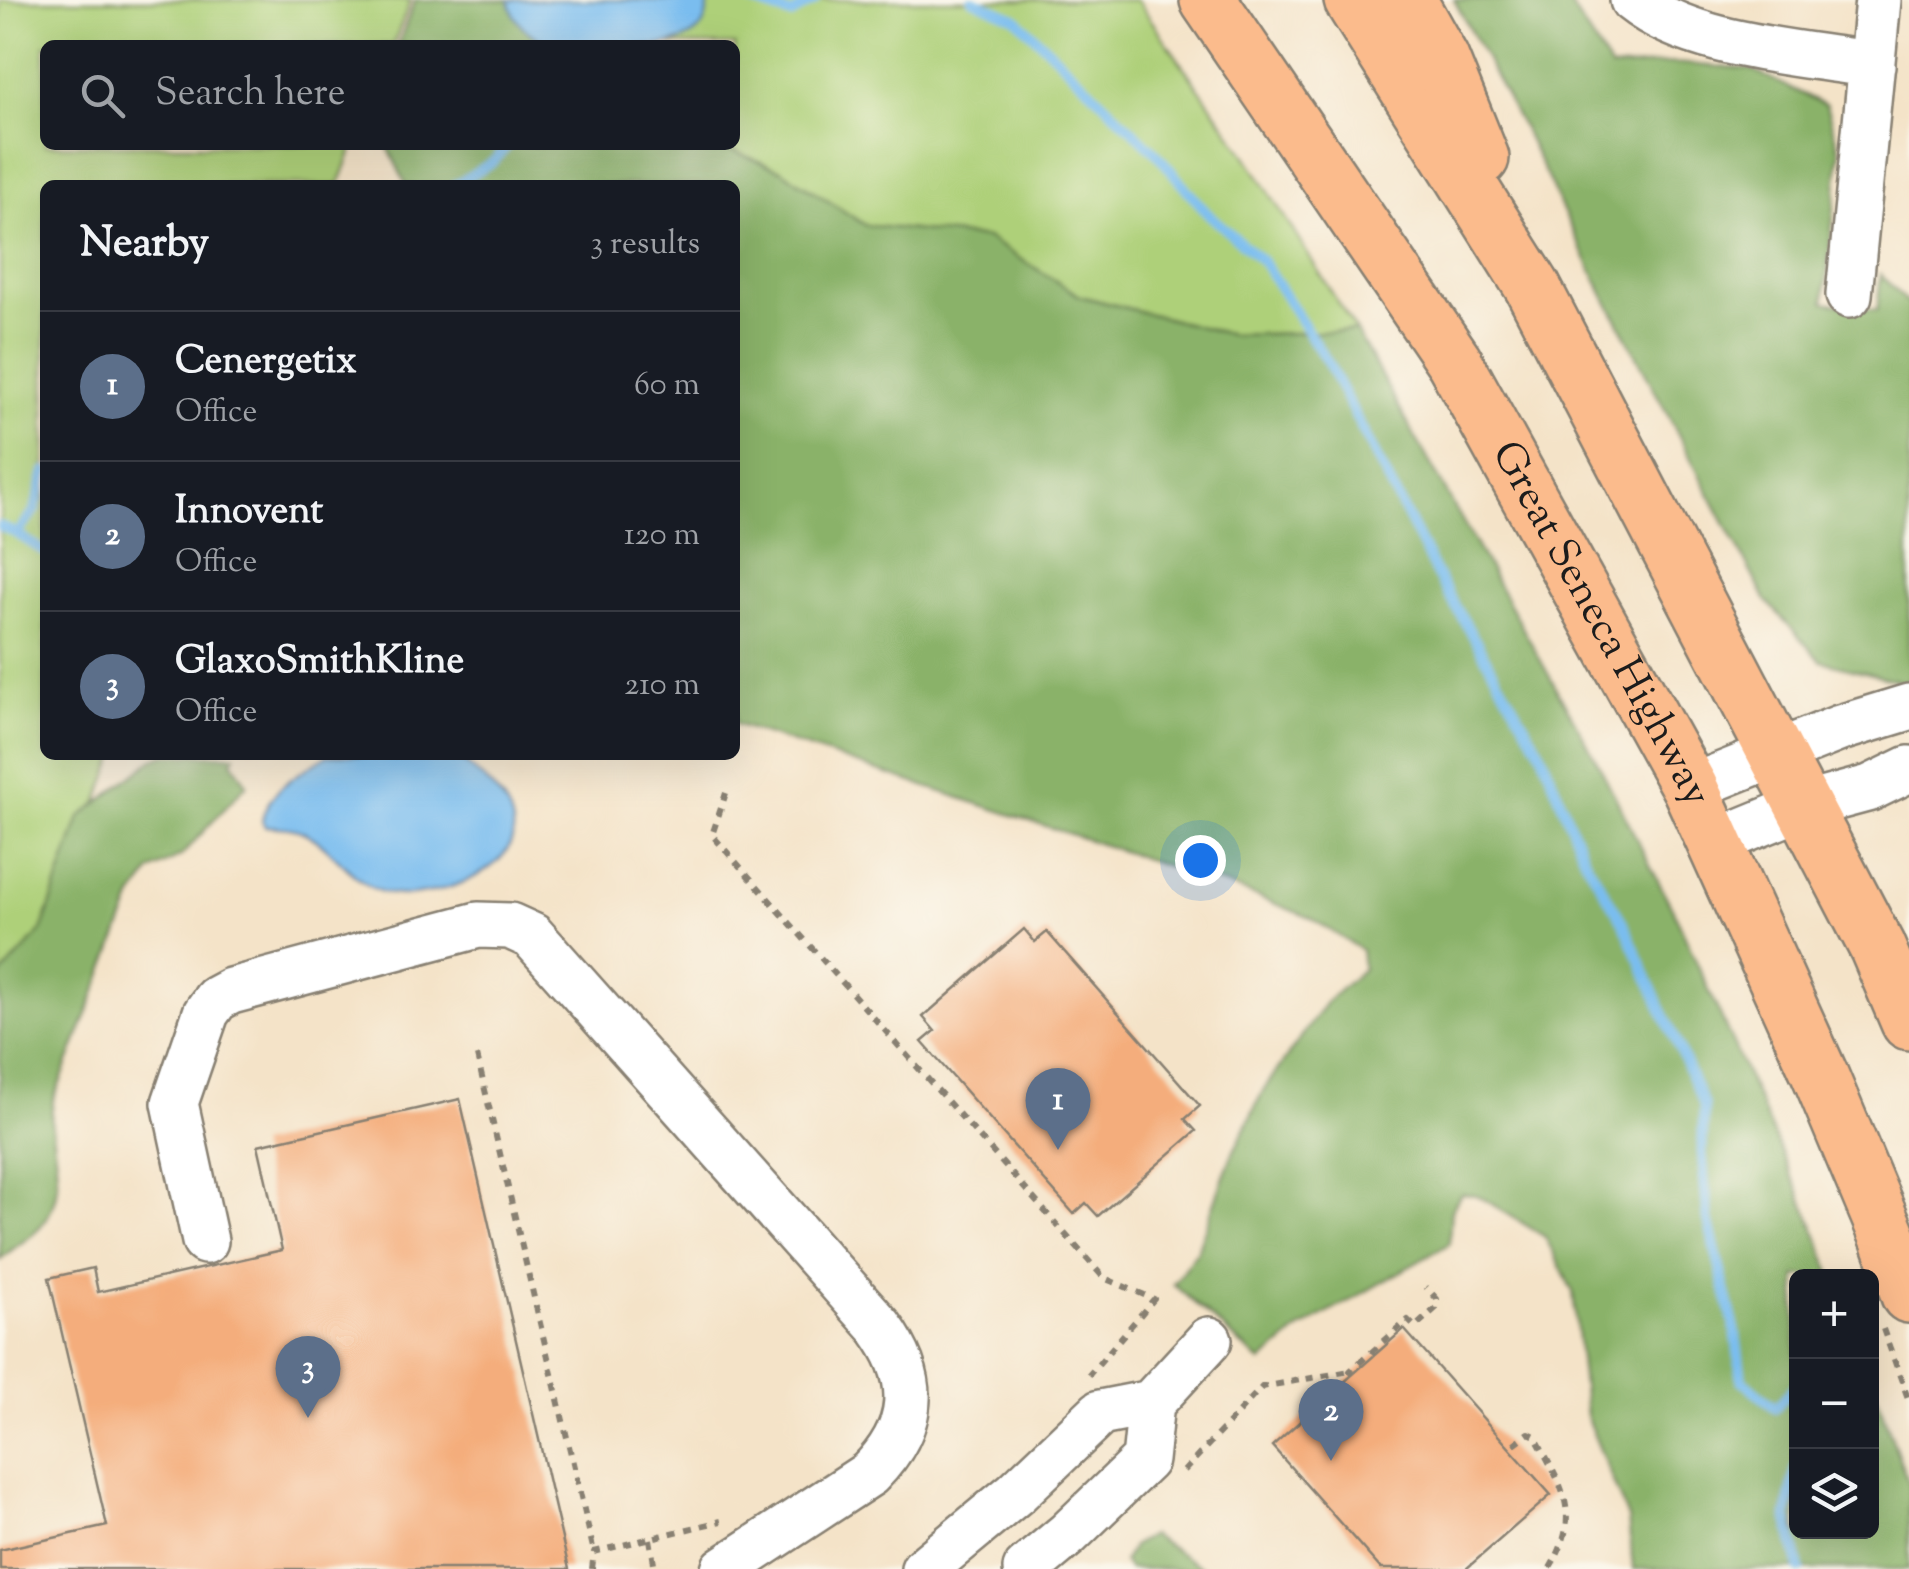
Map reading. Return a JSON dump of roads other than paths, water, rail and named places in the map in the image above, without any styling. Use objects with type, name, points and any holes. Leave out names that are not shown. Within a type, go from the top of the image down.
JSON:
[{"type":"main road","name":"Great Seneca Highway","points":[[1208,0],[1454,361],[1690,788],[1820,1075],[1888,1237],[1893,1305]]},
{"type":"main road","points":[[1352,0],[1532,286],[1877,947],[1909,1022]]},
{"type":"main road","points":[[1408,0],[1442,59],[1532,286]]},
{"type":"street","points":[[1633,0],[1654,17],[1687,31],[1872,66]]},
{"type":"street","points":[[1849,295],[1878,0]]},
{"type":"street","points":[[1690,788],[1840,728],[1909,706]]},
{"type":"street","points":[[1713,844],[1803,806],[1870,788],[1909,769]]},
{"type":"street","points":[[206,1241],[175,1103],[206,1014],[216,1000],[230,991],[487,923],[510,926],[532,936],[880,1327],[902,1364],[908,1396],[905,1413],[894,1446],[883,1461],[870,1474],[724,1569]]},
{"type":"street","points":[[1026,1569],[1145,1460],[1151,1404],[1209,1340]]},
{"type":"street","points":[[924,1569],[1016,1492],[1100,1413],[1151,1404]]},
{"type":"water","points":[[509,0],[709,0],[703,25],[680,40],[542,40],[525,29]]},
{"type":"water","points":[[319,760],[462,760],[509,810],[512,838],[504,854],[490,868],[471,879],[427,893],[390,894],[376,890],[303,832],[265,826],[262,821],[271,799],[297,774]]},
{"type":"waterway","points":[[747,0],[791,15],[816,0]]},
{"type":"waterway","points":[[973,0],[1016,18],[1158,155],[1205,211],[1263,262],[1328,363],[1437,575],[1542,754],[1583,856],[1624,924],[1704,1105],[1702,1153],[1708,1220],[1735,1329],[1742,1380],[1775,1408],[1789,1393]]},
{"type":"waterway","points":[[463,180],[494,161],[504,150]]},
{"type":"waterway","points":[[0,526],[17,534],[35,510],[40,490]]},
{"type":"waterway","points":[[17,534],[40,549]]},
{"type":"waterway","points":[[1789,1505],[1789,1524]]},
{"type":"waterway","points":[[1793,1539],[1800,1569]]},
{"type":"place","name":"Cenergetix","points":[[1058,1150]]},
{"type":"place","name":"GlaxoSmithKline","points":[[308,1418]]},
{"type":"place","name":"Innovent","points":[[1331,1461]]}]
